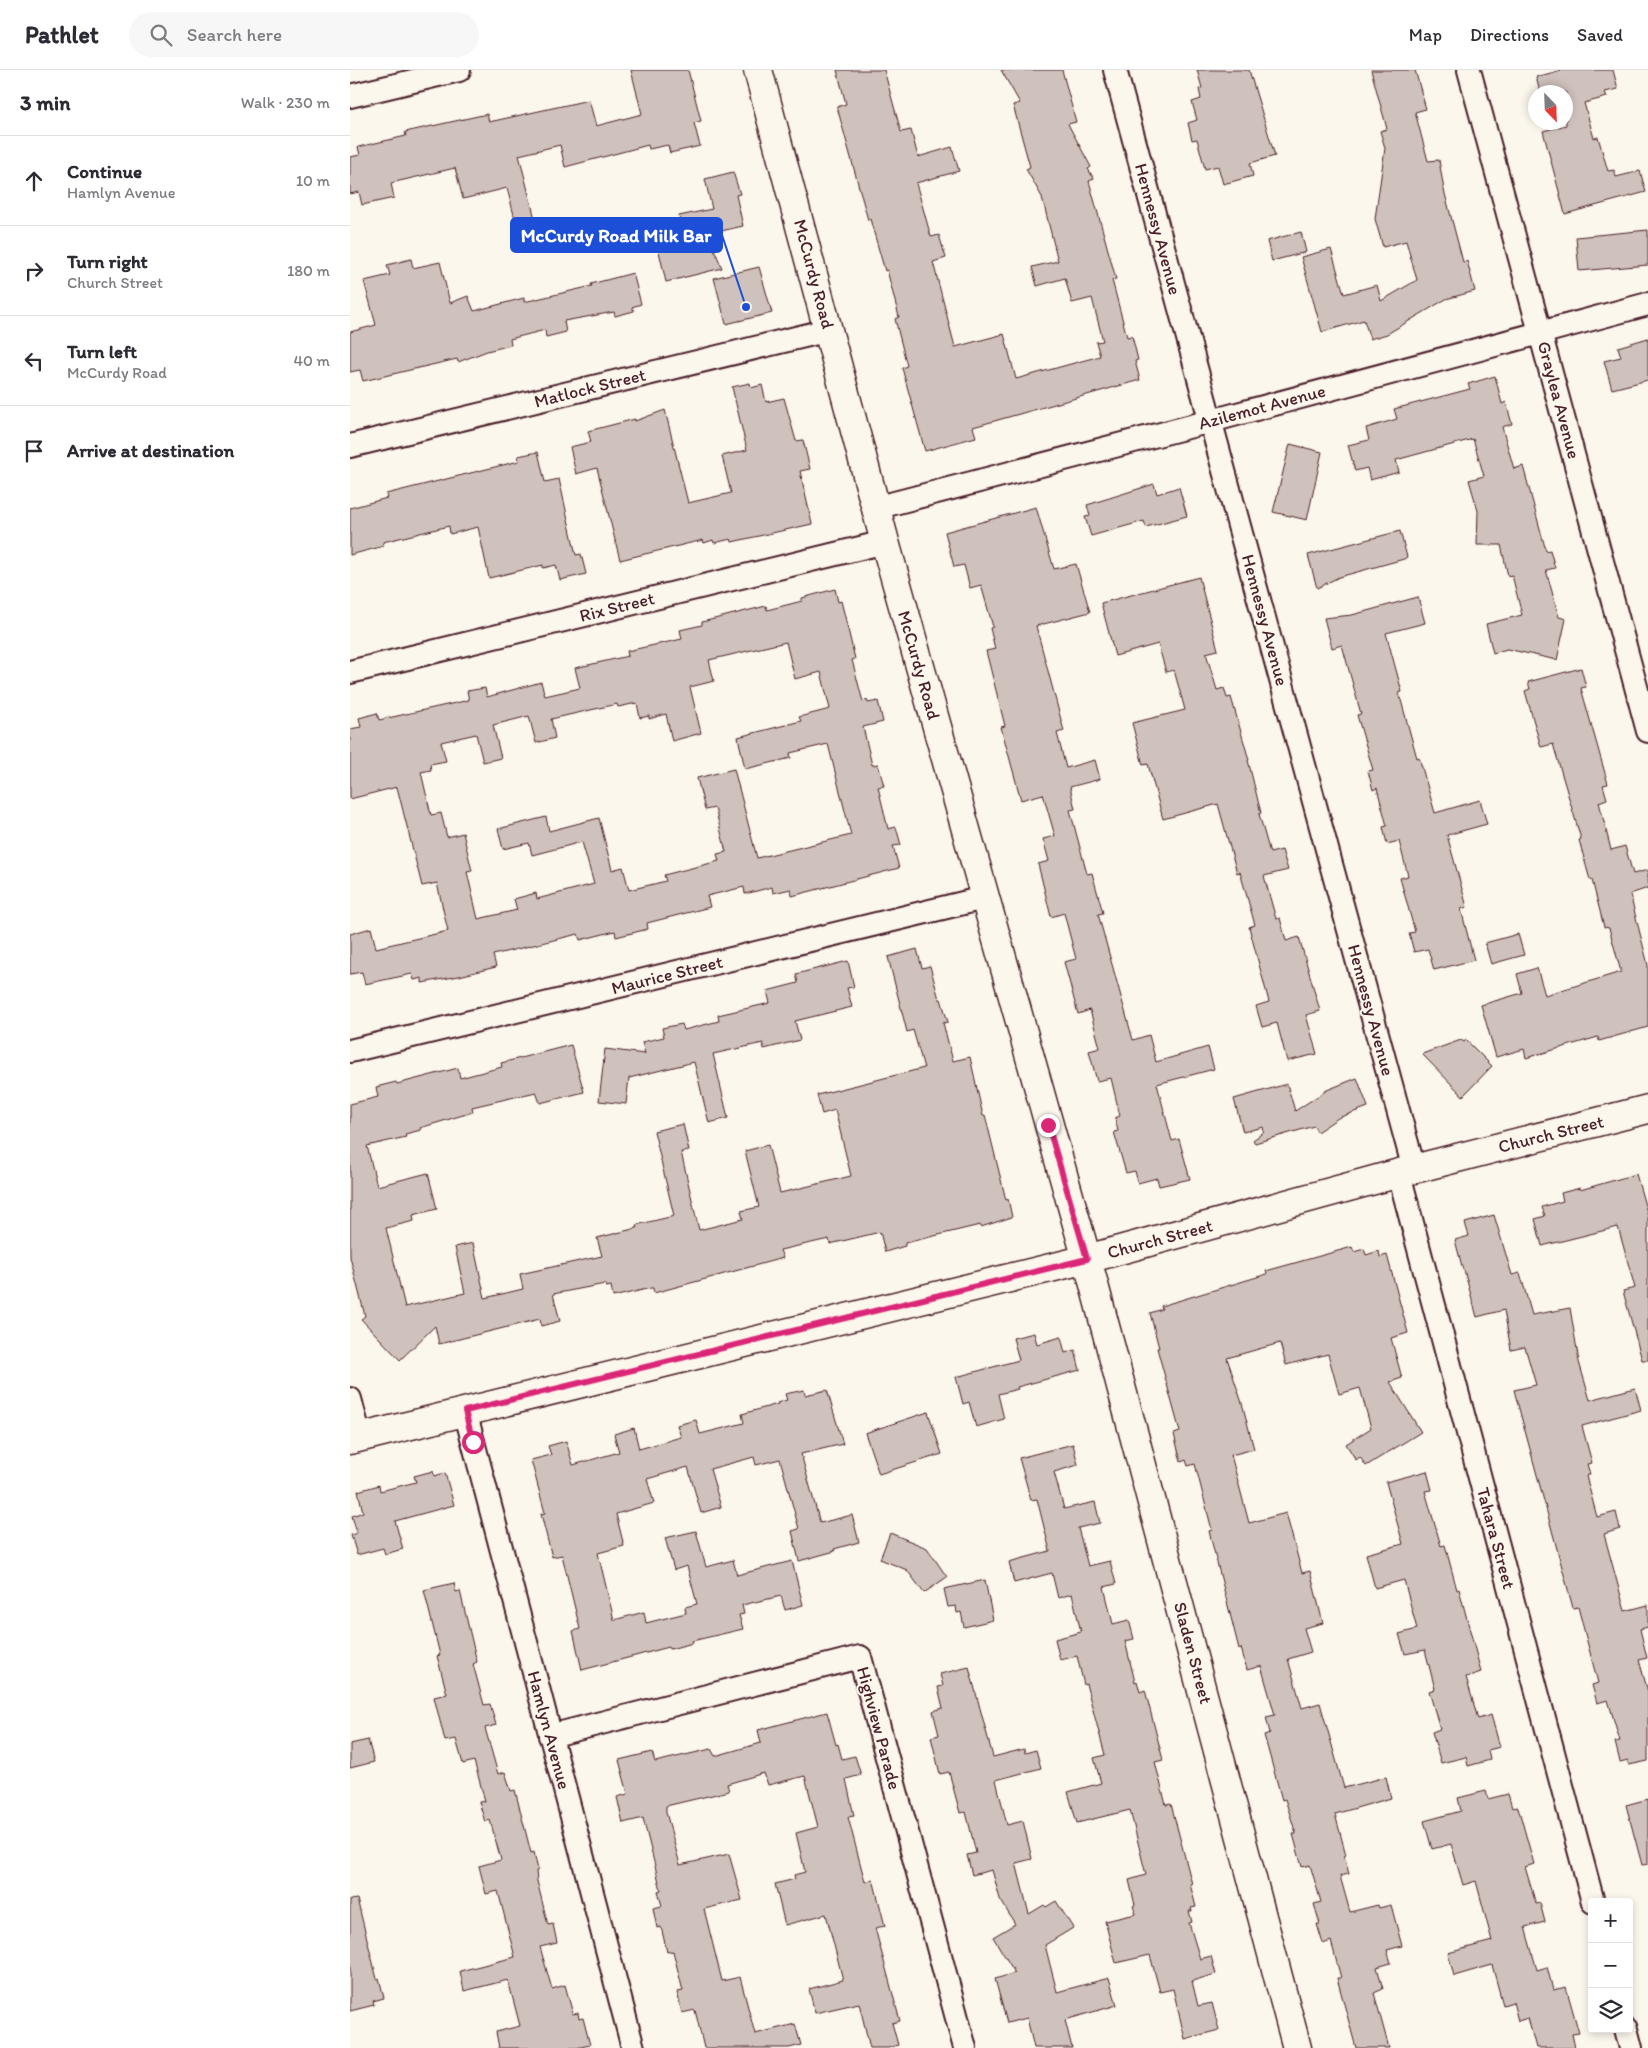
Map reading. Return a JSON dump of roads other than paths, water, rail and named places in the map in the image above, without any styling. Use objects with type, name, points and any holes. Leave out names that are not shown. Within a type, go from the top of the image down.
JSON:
[{"type":"main road","name":"McCurdy Road","points":[[758,70],[875,508],[1087,1259]]},
{"type":"main road","name":"Church Street","points":[[355,1439],[1087,1259],[1407,1171],[1648,1109]]},
{"type":"main road","name":"Sladen Street","points":[[1087,1259],[1297,2048]]},
{"type":"street","points":[[350,96],[459,70]]},
{"type":"street","name":"Hennessy Avenue","points":[[1115,70],[1211,421],[1407,1171]]},
{"type":"street","name":"Graylea Avenue","points":[[1469,70],[1648,731]]},
{"type":"street","name":"Azilemot Avenue","points":[[875,508],[1211,421],[1648,304]]},
{"type":"street","name":"Matlock Street","points":[[350,446],[829,330]]},
{"type":"street","name":"Rix Street","points":[[350,672],[885,542]]},
{"type":"street","name":"Maurice Street","points":[[350,1051],[984,898]]},
{"type":"street","name":"Tahara Street","points":[[1407,1171],[1592,1898]]},
{"type":"street","points":[[350,1399],[355,1439]]},
{"type":"street","name":"Hamlyn Avenue","points":[[465,1411],[633,2048]]},
{"type":"street","name":"Highview Parade","points":[[550,1736],[860,1657],[965,2048]]},
{"type":"street","points":[[1627,2033],[1632,2048]]},
{"type":"place","name":"McCurdy Road Milk Bar","points":[[746,307]]}]
